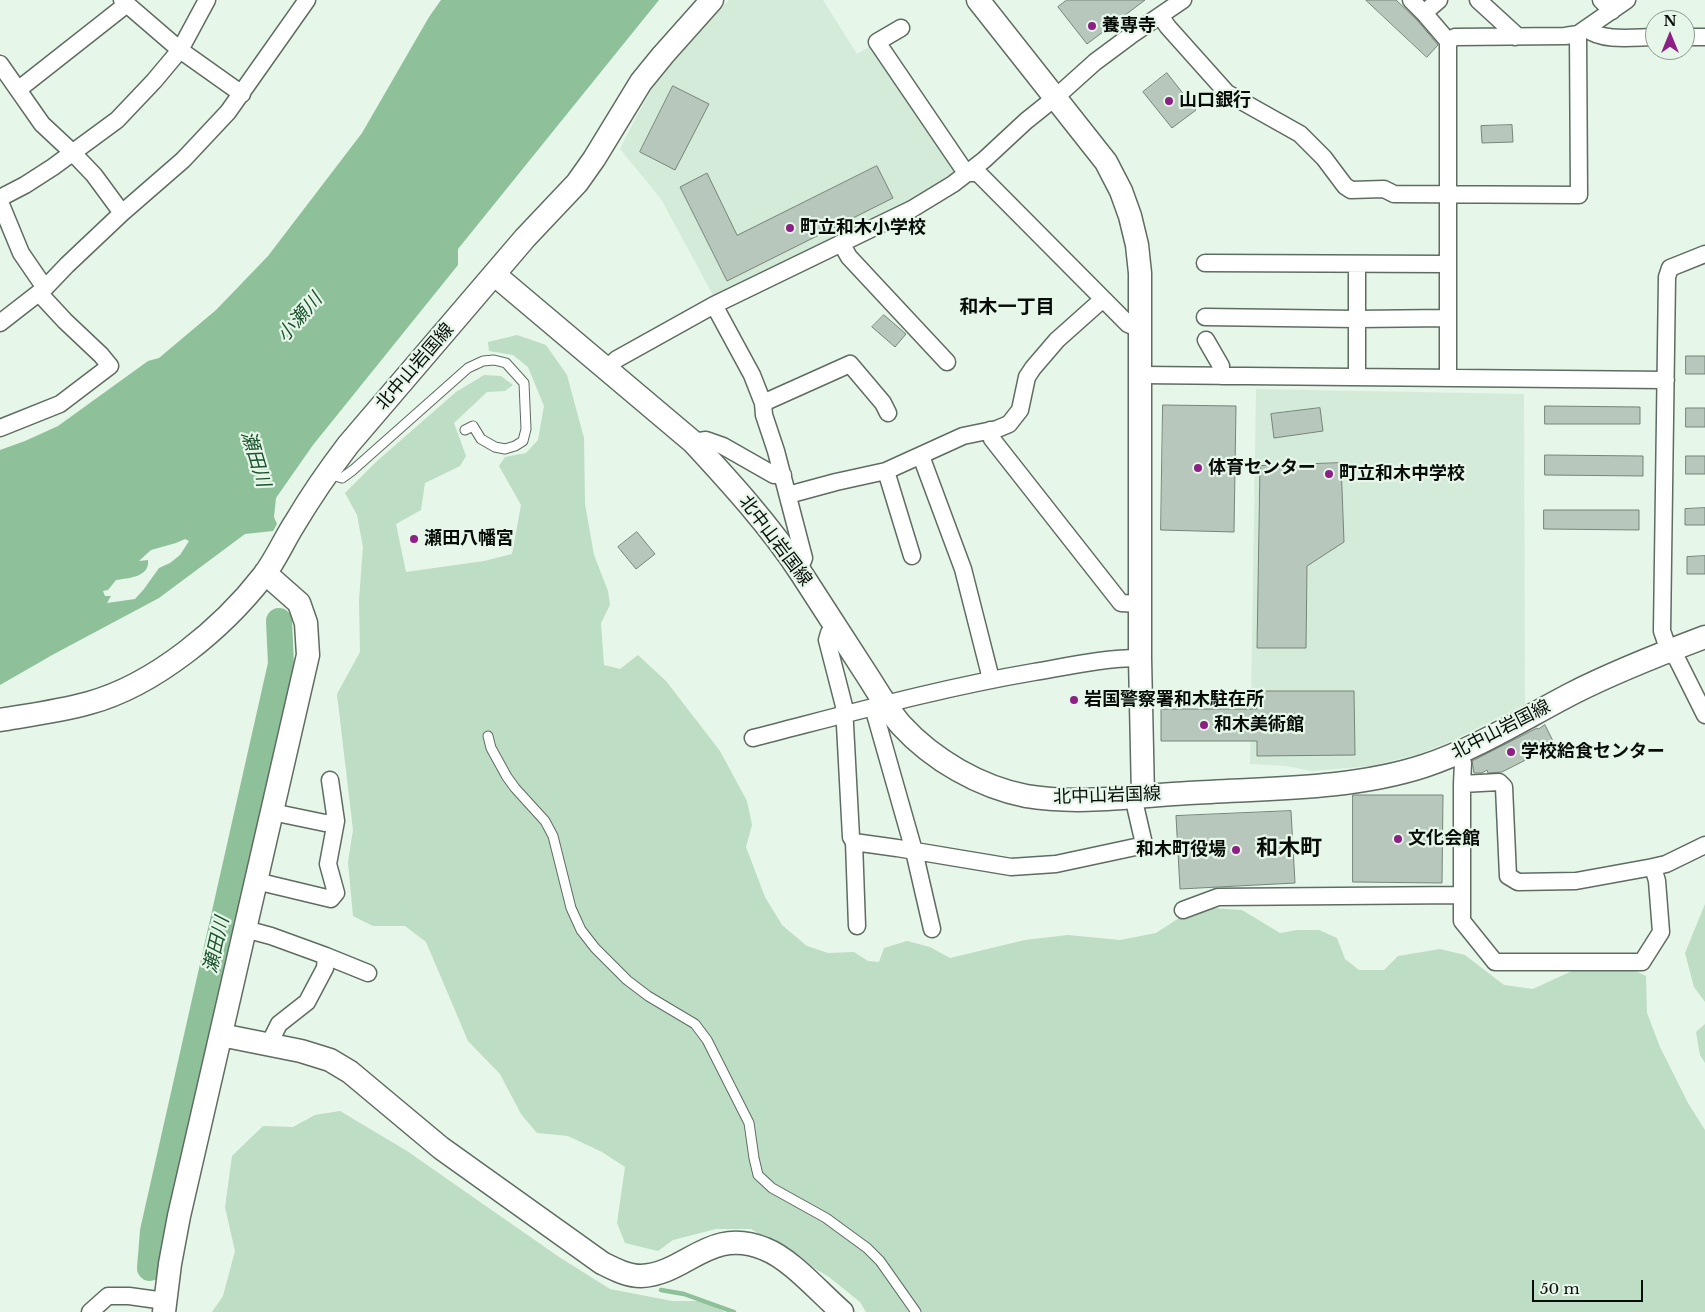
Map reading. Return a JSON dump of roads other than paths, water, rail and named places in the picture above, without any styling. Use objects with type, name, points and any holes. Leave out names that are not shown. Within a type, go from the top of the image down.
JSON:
[{"type":"street","points":[[0,198],[25,185],[117,120],[180,50],[207,0]]},
{"type":"street","points":[[0,323],[42,291],[122,213],[183,160],[228,112],[242,94],[307,0]]},
{"type":"street","points":[[495,275],[577,183],[594,159],[641,82],[712,0]]},
{"type":"street","points":[[854,842],[1011,867],[1056,864],[1144,844],[1135,805],[1143,796],[1140,658],[1140,273],[1137,245],[1130,216],[1121,191],[1106,162],[978,0]]},
{"type":"street","points":[[607,368],[617,359],[714,305],[912,209],[953,184],[984,160],[1026,120],[1056,97],[1095,62],[1183,0]]},
{"type":"street","points":[[1411,0],[1448,40],[1448,377]]},
{"type":"street","points":[[1424,13],[1439,0]]},
{"type":"street","points":[[1478,0],[1514,33],[1515,37]]},
{"type":"street","points":[[1160,16],[1227,93],[1300,134],[1324,158],[1351,190],[1384,190],[1394,194],[1579,195],[1583,32],[1606,5],[1627,0]]},
{"type":"street","points":[[19,89],[124,2],[180,50],[242,94]]},
{"type":"street","points":[[901,28],[877,42],[966,174]]},
{"type":"street","points":[[1448,40],[1455,37],[1565,36],[1583,32],[1605,37],[1645,37]]},
{"type":"street","points":[[0,64],[42,124],[94,175],[122,213]]},
{"type":"street","points":[[966,174],[978,173],[1128,324],[1140,329]]},
{"type":"street","points":[[0,202],[21,253],[42,291],[65,321],[110,366],[60,404],[0,428]]},
{"type":"street","points":[[841,243],[849,257],[947,362]]},
{"type":"street","points":[[1705,254],[1670,268],[1667,277],[1662,631],[1669,651],[1677,659],[1705,715]]},
{"type":"street","points":[[1204,263],[1447,264]]},
{"type":"street","points":[[1357,264],[1357,377]]},
{"type":"street","name":"北中山岩国線","points":[[0,720],[51,712],[91,703],[145,679],[178,659],[209,633],[249,593],[265,573],[327,473],[348,444],[495,275],[693,442],[776,538],[799,570],[836,626],[880,705],[929,750],[950,765],[985,784],[1026,796],[1072,800],[1321,785],[1371,779],[1423,766],[1458,753],[1574,693],[1705,637]]},
{"type":"street","points":[[788,495],[886,471],[962,436],[1009,424],[1020,410],[1027,377],[1033,368],[1057,340],[1103,298]]},
{"type":"street","points":[[714,305],[752,375],[763,403],[764,415],[788,495],[804,558],[799,570]]},
{"type":"street","points":[[1205,317],[1448,318]]},
{"type":"street","points":[[1206,340],[1221,366],[1221,376]]},
{"type":"street","points":[[763,403],[850,364],[883,403],[888,413]]},
{"type":"street","points":[[1141,375],[1666,380]]},
{"type":"street","points":[[990,430],[992,439],[1121,603],[1140,604]]},
{"type":"street","points":[[693,442],[706,440],[723,446],[774,475],[782,475]]},
{"type":"street","points":[[921,456],[963,569],[991,679]]},
{"type":"street","points":[[886,471],[912,556]]},
{"type":"street","points":[[90,1312],[108,1296],[130,1296],[164,1306],[179,1216],[308,655],[306,623],[299,602],[265,573]]},
{"type":"street","points":[[836,626],[829,633],[827,640],[844,706],[852,837],[854,842],[857,926]]},
{"type":"street","points":[[753,738],[991,679],[1096,661],[1140,658]]},
{"type":"street","points":[[880,705],[875,714],[914,851],[932,929]]},
{"type":"street","points":[[1458,753],[1463,763],[1462,921],[1495,962],[1642,962],[1662,932],[1654,867]]},
{"type":"street","points":[[256,882],[330,899],[336,893],[328,864],[336,821],[330,780]]},
{"type":"street","points":[[1462,784],[1499,782],[1504,787],[1508,876],[1518,882],[1576,881],[1654,867],[1666,864],[1705,845]]},
{"type":"street","points":[[272,812],[325,823],[336,821]]},
{"type":"street","points":[[1183,910],[1218,897],[1462,895]]},
{"type":"street","points":[[245,929],[271,936],[368,973]]},
{"type":"street","points":[[271,1045],[279,1024],[307,1002],[325,968],[326,956]]},
{"type":"street","points":[[221,1035],[302,1051],[330,1060],[350,1072],[441,1148],[594,1258],[615,1270],[641,1276],[656,1273],[721,1244],[744,1244],[764,1248],[782,1258],[842,1312]]},
{"type":"lane","points":[[327,473],[334,477],[342,478],[353,470],[468,368],[483,361],[494,360],[506,363],[524,384],[526,429],[523,441],[510,448],[495,448],[481,439],[473,426],[465,430]]},
{"type":"lane","points":[[488,736],[491,748],[515,788],[545,821],[553,836],[571,908],[581,930],[595,948],[627,980],[648,996],[695,1024],[707,1040],[749,1123],[758,1175],[772,1188],[826,1218],[867,1248],[880,1261],[916,1312]]},
{"type":"water","name":"小瀬川","points":[[441,0],[659,0],[458,249],[458,265],[313,445],[276,498],[274,517],[277,524],[273,531],[245,534],[159,598],[0,685],[0,450],[58,426],[148,361],[159,358],[216,310],[268,256],[362,133],[429,17]],"holes":[[[185,539],[189,541],[180,555],[170,563],[159,568],[135,599],[107,603],[111,596],[105,596],[103,591],[108,590],[116,580],[138,576],[146,570],[148,560],[139,561],[151,550]]]},
{"type":"waterway","name":"瀬田川","points":[[150,1268],[153,1231],[281,664],[279,621]]},
{"type":"waterway","points":[[661,1290],[684,1294],[734,1312]]},
{"type":"place","name":"養専寺","points":[[1092,26]]},
{"type":"place","name":"山口銀行","points":[[1169,101]]},
{"type":"place","name":"町立和木小学校","points":[[790,228]]},
{"type":"place","name":"体育センター","points":[[1198,468]]},
{"type":"place","name":"町立和木中学校","points":[[1329,474]]},
{"type":"place","name":"瀬田八幡宮","points":[[414,539]]},
{"type":"place","name":"岩国警察署和木駐在所","points":[[1074,700]]},
{"type":"place","name":"和木美術館","points":[[1204,725]]},
{"type":"place","name":"学校給食センター","points":[[1511,752]]},
{"type":"place","name":"文化会館","points":[[1398,839]]},
{"type":"place","name":"和木町役場","points":[[1236,850]]},
{"type":"district","name":"和木一丁目","points":[[1007,308]]},
{"type":"district","name":"和木町","points":[[1289,849]]}]
